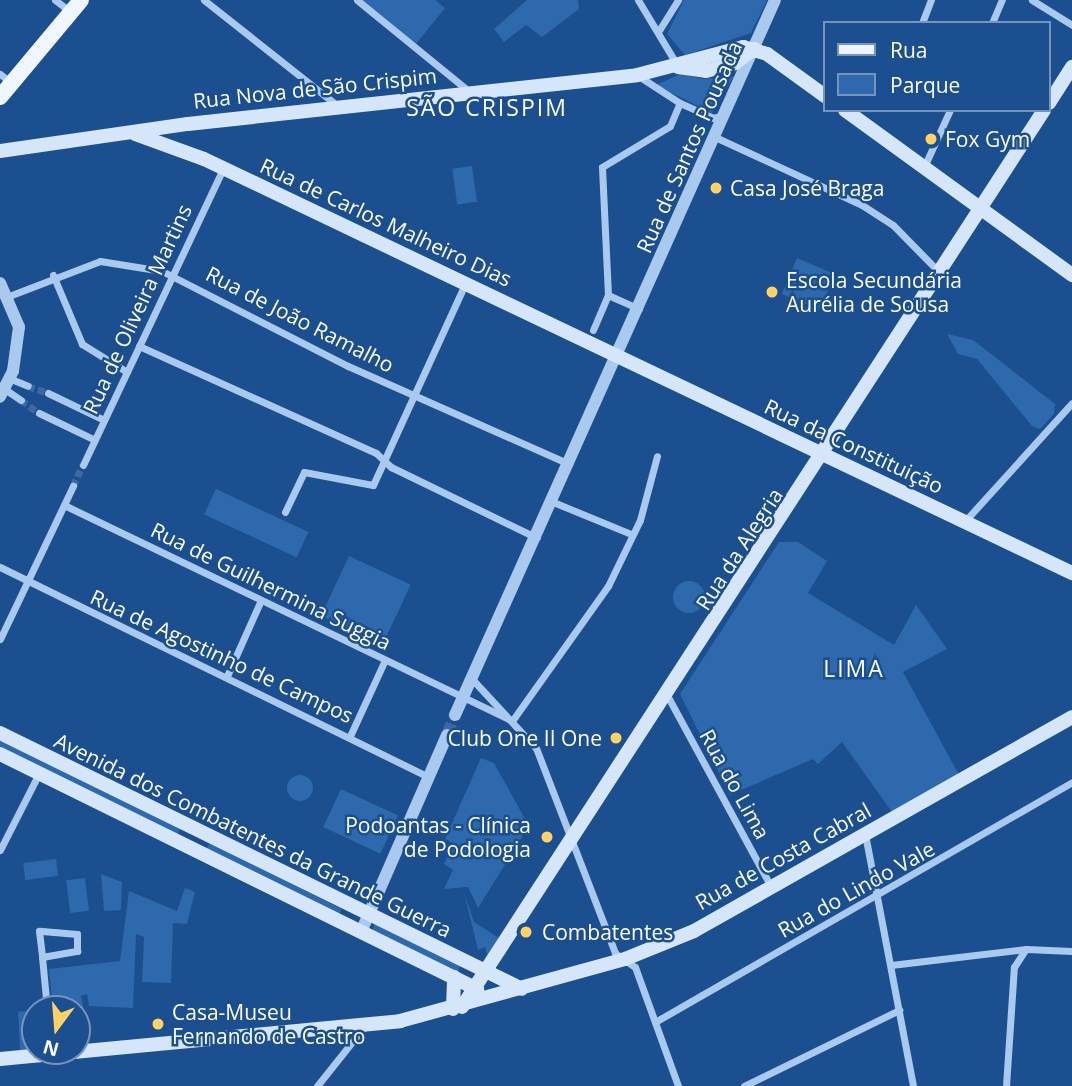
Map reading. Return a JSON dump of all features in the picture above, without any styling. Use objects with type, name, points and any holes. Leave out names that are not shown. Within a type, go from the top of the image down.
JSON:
[{"type":"main road","points":[[0,97],[6,79],[76,6]]},
{"type":"main road","points":[[754,48],[824,95]]},
{"type":"main road","name":"Rua Nova de São Crispim","points":[[1,152],[199,124],[637,75],[678,66],[706,71],[735,63],[754,48]]},
{"type":"main road","points":[[1051,100],[1072,67]]},
{"type":"main road","points":[[848,112],[1072,275]]},
{"type":"main road","name":"Rua da Alegria","points":[[457,1008],[477,989],[668,697],[1043,112]]},
{"type":"main road","points":[[199,124],[191,140],[204,159]]},
{"type":"main road","name":"Rua de Carlos Malheiro Dias","points":[[135,134],[204,159],[618,356]]},
{"type":"main road","name":"Rua da Constituição","points":[[618,356],[1072,573]]},
{"type":"main road","name":"Rua de Costa Cabral","points":[[91,1049],[366,1025],[457,1008],[625,959],[771,887],[1072,717]]},
{"type":"main road","name":"Avenida dos Combatentes da Grande Guerra","points":[[0,733],[522,989]]},
{"type":"main road","name":"Avenida dos Combatentes da Grande Guerra","points":[[0,754],[477,989]]},
{"type":"main road","points":[[454,977],[457,1008]]},
{"type":"main road","name":"Rua de Costa Cabral","points":[[0,1059],[21,1057]]},
{"type":"street","points":[[55,0],[76,6]]},
{"type":"street","points":[[204,0],[340,107]]},
{"type":"street","points":[[357,0],[470,92]]},
{"type":"street","points":[[638,0],[678,66]]},
{"type":"street","points":[[658,32],[678,0]]},
{"type":"street","name":"Rua de Santos Pousada","points":[[455,715],[538,538],[775,0]]},
{"type":"street","points":[[923,21],[931,0]]},
{"type":"street","points":[[993,21],[1002,0]]},
{"type":"street","points":[[1032,0],[1072,25]]},
{"type":"street","points":[[637,75],[680,103],[713,118],[724,115]]},
{"type":"street","points":[[593,330],[608,295],[602,167],[670,126],[680,103]]},
{"type":"street","points":[[923,167],[949,112]]},
{"type":"street","points":[[715,137],[862,205],[893,225],[941,274]]},
{"type":"street","name":"Rua de Oliveira Martins","points":[[83,465],[223,168]]},
{"type":"street","name":"Rua de João Ramalho","points":[[9,296],[53,275],[109,261],[172,276],[413,394],[569,465]]},
{"type":"street","points":[[53,275],[82,344],[127,372]]},
{"type":"street","points":[[0,283],[9,296],[19,327],[5,389]]},
{"type":"street","points":[[285,512],[304,472],[373,485],[465,283]]},
{"type":"street","points":[[608,295],[639,309]]},
{"type":"street","points":[[139,346],[384,458],[391,467],[538,538]]},
{"type":"street","points":[[5,389],[28,386]]},
{"type":"street","points":[[5,389],[20,400]]},
{"type":"street","points":[[48,393],[104,420]]},
{"type":"street","points":[[964,521],[1072,403]]},
{"type":"street","points":[[38,413],[95,440]]},
{"type":"street","points":[[512,721],[608,586],[658,470],[657,456]]},
{"type":"street","points":[[0,639],[73,486]]},
{"type":"street","points":[[553,502],[631,534]]},
{"type":"street","name":"Rua de Guilhermina Suggia","points":[[64,505],[462,700],[512,721]]},
{"type":"street","name":"Rua de Agostinho de Campos","points":[[0,567],[26,583],[227,676],[429,776]]},
{"type":"street","points":[[227,676],[261,600]]},
{"type":"street","points":[[350,736],[384,662]]},
{"type":"street","points":[[472,679],[536,748],[615,953],[635,967],[678,1086]]},
{"type":"street","name":"Rua do Lima","points":[[668,697],[771,887]]},
{"type":"street","points":[[361,932],[447,735]]},
{"type":"street","points":[[0,850],[39,773]]},
{"type":"street","name":"Rua do Lindo Vale","points":[[655,1022],[877,897],[1072,782]]},
{"type":"street","points":[[179,843],[187,826]]},
{"type":"street","points":[[865,834],[913,1086]]},
{"type":"street","points":[[198,852],[206,836]]},
{"type":"street","points":[[42,957],[77,951],[75,931],[39,931],[46,995]]},
{"type":"street","points":[[891,965],[1026,949],[1072,951]]},
{"type":"street","points":[[1006,1086],[1014,967],[1026,949]]},
{"type":"street","points":[[744,1086],[899,1010]]},
{"type":"street","points":[[317,1086],[340,1050],[366,1025]]},
{"type":"street","points":[[338,1027],[340,1050]]},
{"type":"green space","points":[[362,0],[435,0],[445,8],[416,44]]},
{"type":"green space","points":[[527,0],[578,0],[579,9],[542,37],[526,25],[504,42],[494,29]]},
{"type":"green space","points":[[684,0],[767,0],[751,33],[685,55],[667,34]]},
{"type":"green space","points":[[680,74],[704,79],[734,76],[712,113],[656,85]]},
{"type":"green space","points":[[472,166],[477,202],[457,204],[452,169]]},
{"type":"green space","points":[[797,258],[835,274],[820,310],[782,294]]},
{"type":"green space","points":[[947,334],[973,340],[1055,404],[1054,414],[1040,429],[1032,426],[977,359],[958,354]]},
{"type":"green space","points":[[216,489],[308,532],[297,557],[204,514]]},
{"type":"green space","points":[[779,542],[798,542],[827,561],[808,593],[894,645],[916,605],[947,649],[903,672],[959,775],[892,812],[842,742],[818,764],[813,759],[730,795],[680,694]]},
{"type":"green space","points":[[349,556],[411,585],[383,645],[321,616]]},
{"type":"green space","points":[[689,581],[700,586],[705,597],[700,608],[689,613],[678,608],[673,597],[678,586]]},
{"type":"green space","points":[[0,740],[181,828],[176,838],[0,752]]},
{"type":"green space","points":[[481,758],[494,763],[529,826],[478,908],[468,887],[444,889],[453,870],[444,864],[453,843],[445,839]]},
{"type":"green space","points":[[300,775],[309,779],[313,788],[309,797],[300,801],[291,797],[287,788],[291,779]]},
{"type":"green space","points":[[341,789],[398,816],[380,854],[323,827]]},
{"type":"green space","points":[[210,842],[342,909],[337,918],[205,851]]},
{"type":"green space","points":[[56,859],[58,876],[25,880],[23,863]]},
{"type":"green space","points":[[101,874],[122,882],[121,910],[104,911]]},
{"type":"green space","points":[[85,878],[89,911],[70,913],[66,880]]},
{"type":"green space","points":[[185,888],[195,892],[187,924],[173,923],[171,983],[142,982],[144,937],[136,934],[133,1008],[91,1006],[91,995],[87,994],[52,995],[49,969],[120,961],[129,891],[177,911]]},
{"type":"green space","points":[[464,892],[474,922],[499,938],[488,958],[485,947],[478,950]]},
{"type":"green space","points":[[375,924],[460,966],[456,975],[371,933]]},
{"type":"green space","points":[[18,1012],[21,1012],[21,1051],[20,1051]]},
{"type":"tunnel","points":[[28,386],[48,393]]},
{"type":"tunnel","points":[[21,400],[39,413]]},
{"type":"tunnel","points":[[73,486],[83,465]]},
{"type":"tunnel","points":[[447,735],[455,715]]},
{"type":"place","name":"Fox Gym","points":[[931,139]]},
{"type":"place","name":"Casa José Braga","points":[[716,188]]},
{"type":"place","name":"Escola Secundária Aurélia de Sousa","points":[[772,292]]},
{"type":"place","name":"Club One II One","points":[[616,738]]},
{"type":"place","name":"Podoantas - Clínica de Podologia","points":[[547,837]]},
{"type":"place","name":"Combatentes","points":[[526,932]]},
{"type":"place","name":"Casa-Museu Fernando de Castro","points":[[158,1024]]},
{"type":"district","name":"SÃO CRISPIM","points":[[487,107]]},
{"type":"district","name":"LIMA","points":[[854,668]]}]
